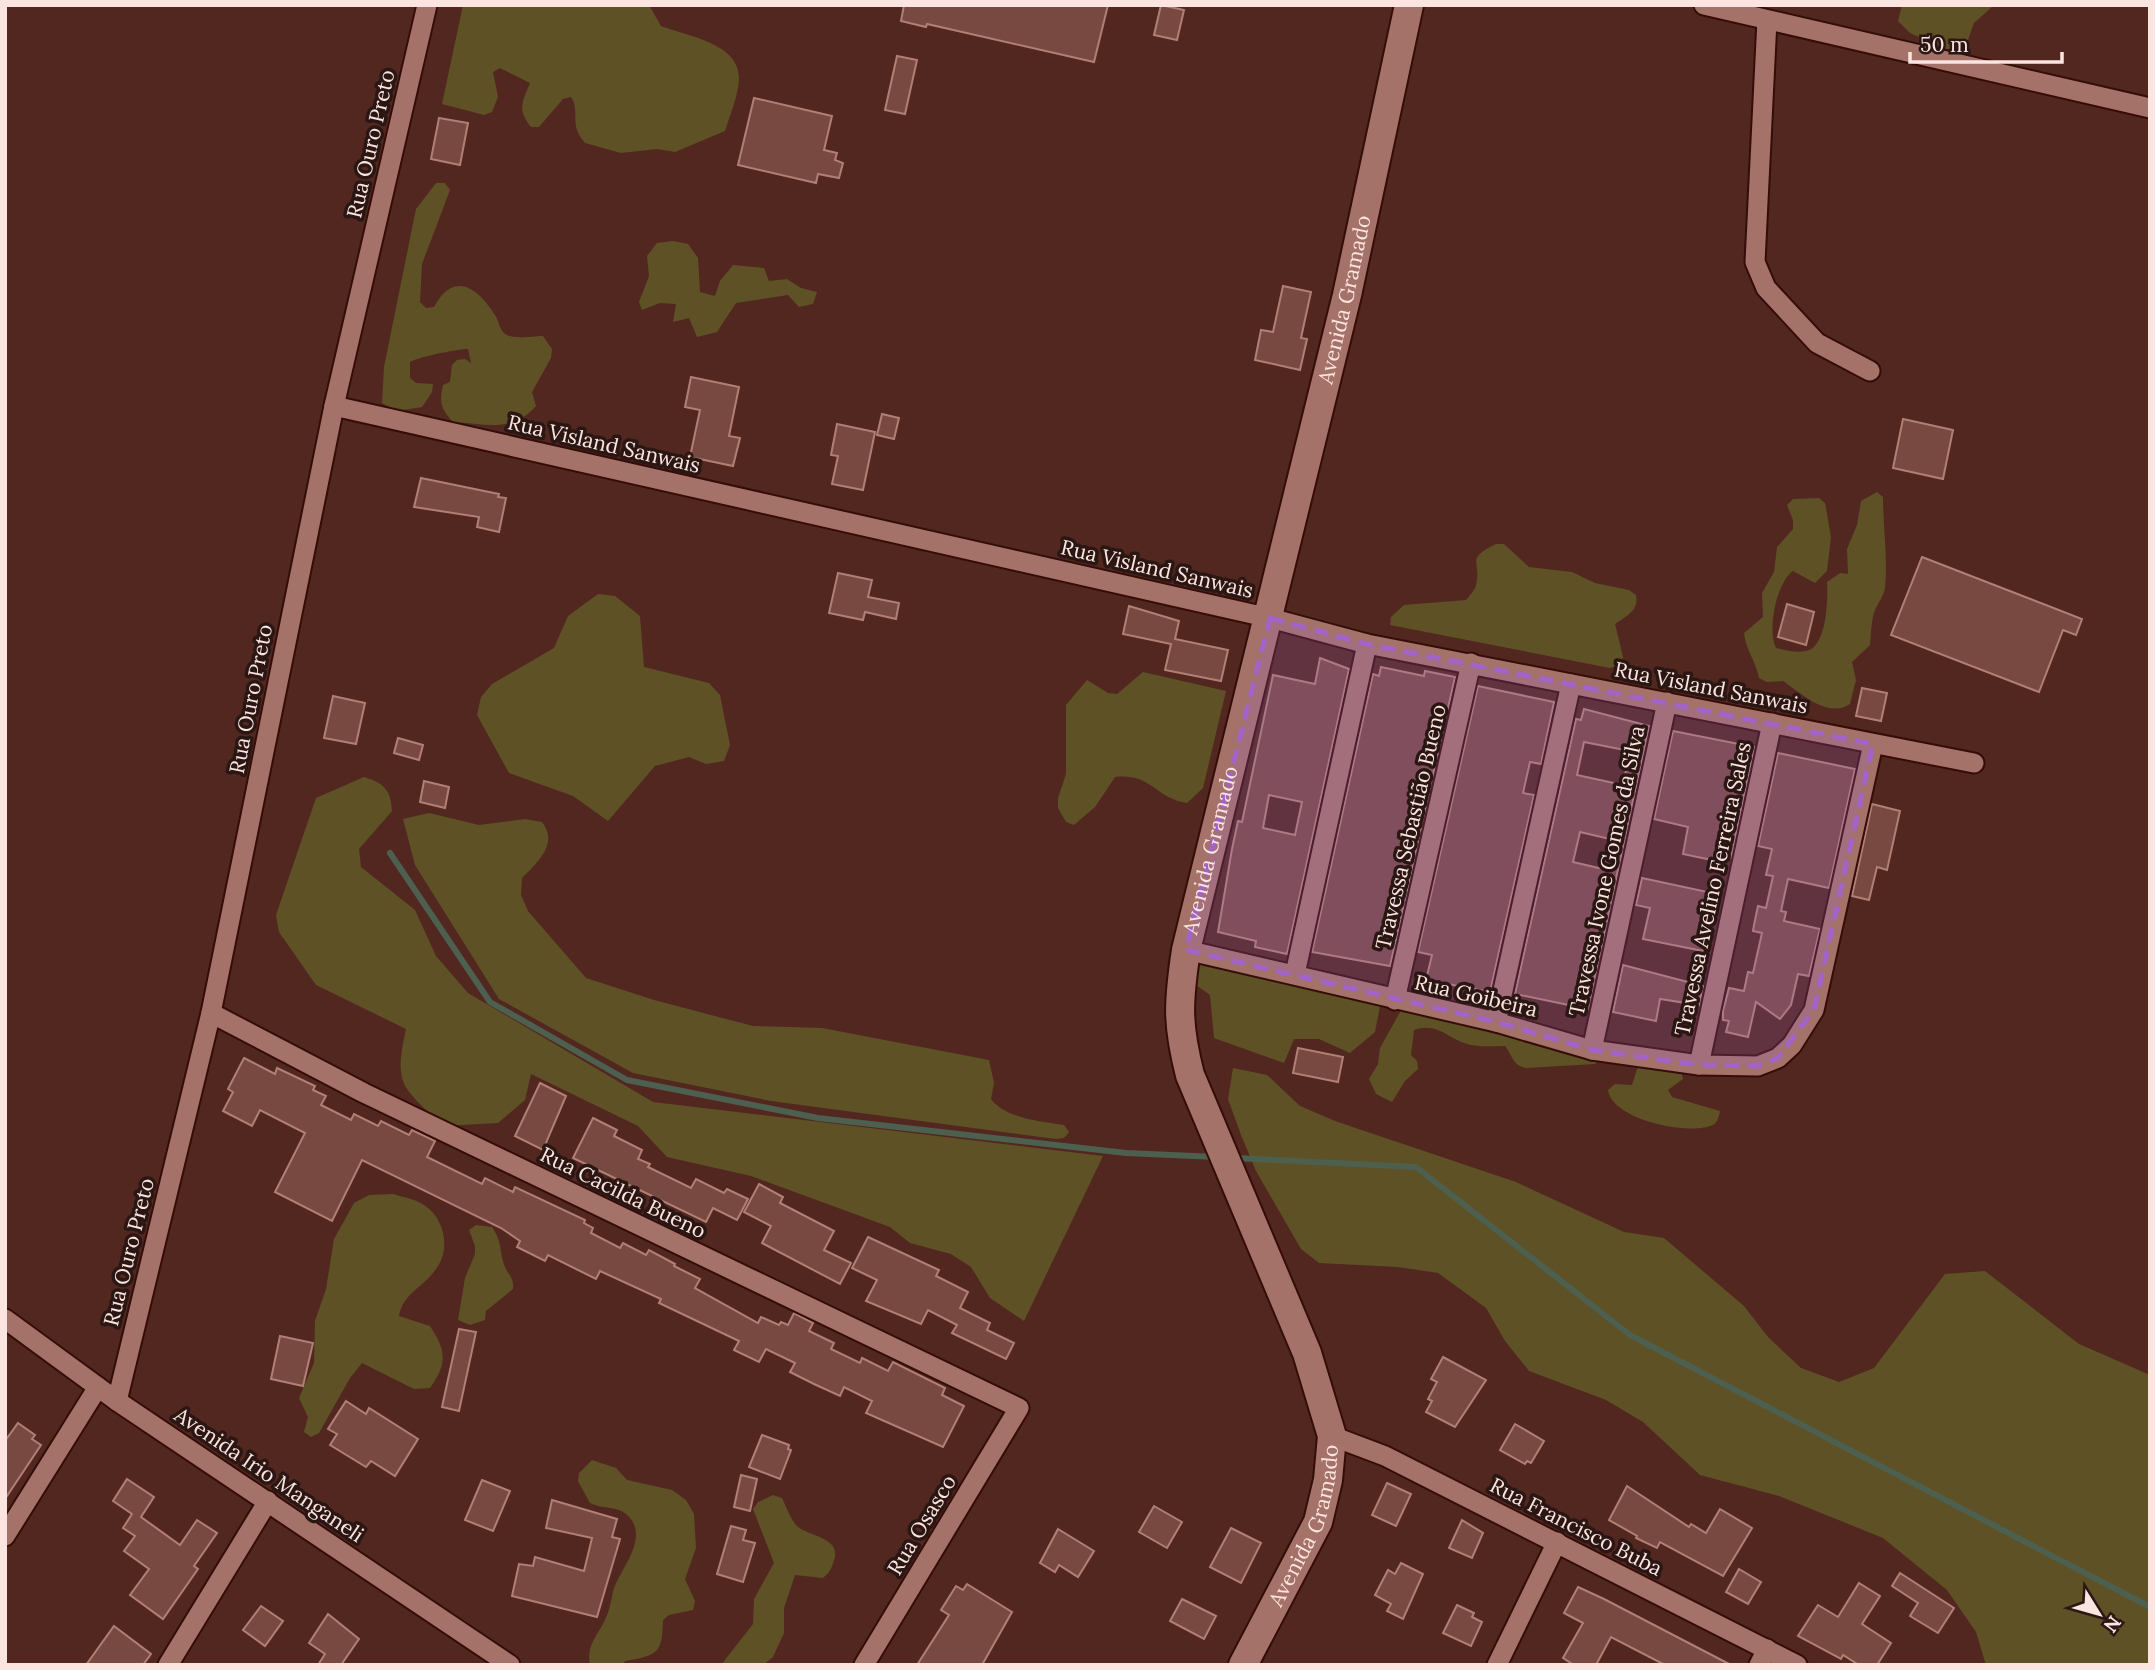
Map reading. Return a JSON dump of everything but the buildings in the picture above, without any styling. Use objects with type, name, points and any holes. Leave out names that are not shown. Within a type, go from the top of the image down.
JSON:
[{"type":"street","name":"Rua Ouro Preto","points":[[117,1401],[211,1013],[334,406],[427,5]]},
{"type":"street","name":"Avenida Gramado","points":[[1243,1665],[1318,1522],[1328,1480],[1332,1436],[1307,1353],[1190,1075],[1179,1029],[1180,989],[1186,950],[1270,618],[1347,295],[1409,5]]},
{"type":"street","points":[[1704,5],[2150,108]]},
{"type":"street","points":[[1766,20],[1755,262],[1766,288],[1817,343],[1870,371]]},
{"type":"street","name":"Rua Visland Sanwais","points":[[334,406],[1270,618],[1367,644],[1974,763]]},
{"type":"street","points":[[1295,974],[1367,644]]},
{"type":"street","name":"Travessa Sebastião Bueno","points":[[1395,1000],[1471,663]]},
{"type":"street","points":[[1496,1022],[1571,684]]},
{"type":"street","name":"Travessa Ivone Gomes da Silva","points":[[1592,1050],[1667,702]]},
{"type":"street","name":"Travessa Avelino Ferreira Sales","points":[[1699,1065],[1772,723]]},
{"type":"street","name":"Rua Goibeira","points":[[1186,950],[1496,1022],[1592,1050],[1699,1065],[1758,1066],[1778,1058],[1792,1045],[1814,1010],[1873,744]]},
{"type":"street","name":"Rua Cacilda Bueno","points":[[211,1013],[364,1093],[1019,1408]]},
{"type":"street","name":"Avenida Irio Manganeli","points":[[5,1320],[117,1401],[510,1665]]},
{"type":"street","points":[[5,1536],[98,1387]]},
{"type":"street","name":"Rua Osasco","points":[[864,1665],[1019,1408]]},
{"type":"street","name":"Rua Francisco Buba","points":[[1332,1436],[1385,1456],[1557,1542],[1763,1657],[1797,1665]]},
{"type":"street","points":[[168,1665],[268,1501]]},
{"type":"street","points":[[1497,1665],[1557,1542]]},
{"type":"highlighted area","points":[[1270,618],[1367,644],[1873,744],[1814,1010],[1778,1058],[1758,1066],[1699,1065],[1592,1050],[1496,1022],[1186,950]]},
{"type":"shaded area","points":[[463,5],[649,5],[661,26],[721,49],[736,65],[738,90],[725,131],[675,152],[657,149],[621,153],[585,143],[577,130],[571,97],[563,99],[539,127],[531,127],[522,110],[530,83],[500,68],[493,72],[498,97],[492,112],[484,115],[442,104]]},
{"type":"shaded area","points":[[1902,5],[1994,5],[1974,23],[1968,40],[1949,50],[1910,33],[1898,21]]},
{"type":"shaded area","points":[[436,183],[445,183],[450,190],[422,264],[420,302],[426,308],[434,307],[449,289],[465,287],[481,296],[505,334],[518,337],[543,336],[552,349],[551,358],[532,392],[536,406],[518,420],[498,425],[453,422],[441,401],[443,385],[450,382],[452,365],[457,360],[465,359],[471,363],[468,349],[410,362],[410,378],[416,383],[433,384],[432,392],[422,407],[397,411],[382,403],[384,367],[416,209]]},
{"type":"shaded area","points":[[673,241],[688,244],[698,258],[700,292],[715,296],[720,281],[733,265],[764,268],[769,281],[787,279],[801,288],[817,292],[813,304],[799,307],[788,295],[736,303],[717,332],[697,337],[689,318],[673,322],[676,304],[660,303],[642,310],[639,302],[649,276],[647,256],[657,243]]},
{"type":"shaded area","points":[[1877,492],[1883,497],[1886,565],[1884,591],[1874,613],[1870,645],[1852,662],[1856,680],[1850,704],[1841,708],[1823,706],[1806,698],[1783,681],[1767,682],[1759,678],[1744,633],[1763,617],[1762,593],[1774,572],[1777,547],[1793,529],[1793,520],[1787,505],[1793,499],[1819,498],[1825,503],[1831,537],[1827,571],[1815,583],[1793,571],[1787,577],[1778,596],[1772,630],[1776,648],[1801,652],[1815,646],[1823,630],[1827,582],[1840,573],[1848,574],[1847,549],[1857,525],[1861,501]]},
{"type":"shaded area","points":[[1496,544],[1504,544],[1529,567],[1572,572],[1595,583],[1629,590],[1636,595],[1634,609],[1615,624],[1623,657],[1620,665],[1610,668],[1390,625],[1391,617],[1404,605],[1466,600],[1476,585],[1477,557]]},
{"type":"shaded area","points":[[598,594],[615,596],[640,616],[644,667],[709,683],[720,695],[730,745],[724,761],[706,764],[689,757],[655,766],[608,821],[573,796],[509,773],[477,715],[481,697],[492,684],[554,648],[568,616]]},
{"type":"shaded area","points":[[1143,672],[1226,691],[1203,788],[1187,803],[1168,797],[1138,779],[1115,777],[1095,807],[1074,825],[1066,822],[1058,808],[1058,798],[1066,774],[1066,705],[1087,680],[1108,693],[1117,694]]},
{"type":"shaded area","points":[[364,777],[385,788],[392,811],[359,849],[361,867],[415,910],[436,956],[468,993],[653,1102],[1103,1156],[1024,1321],[990,1298],[971,1267],[951,1254],[910,1243],[890,1227],[751,1176],[667,1157],[638,1126],[531,1074],[525,1100],[498,1123],[443,1126],[410,1093],[401,1075],[406,1029],[316,985],[279,932],[276,915],[316,798]]},
{"type":"shaded area","points":[[429,813],[479,825],[525,819],[542,822],[547,830],[547,845],[544,853],[522,878],[521,895],[528,911],[586,978],[654,1000],[753,1026],[822,1028],[989,1060],[994,1083],[991,1099],[998,1106],[1024,1118],[1064,1125],[1069,1132],[1064,1138],[1056,1139],[771,1101],[633,1073],[499,999],[415,865],[403,819]]},
{"type":"shaded area","points":[[1201,963],[1373,1000],[1380,1006],[1375,1032],[1350,1053],[1319,1039],[1294,1039],[1284,1063],[1214,1038],[1210,995],[1196,985],[1194,977]]},
{"type":"shaded area","points":[[1404,1005],[1600,1058],[1595,1064],[1526,1068],[1515,1062],[1505,1046],[1471,1045],[1437,1030],[1422,1028],[1414,1030],[1411,1055],[1417,1061],[1418,1069],[1405,1081],[1392,1102],[1376,1094],[1369,1079],[1378,1064],[1380,1048]]},
{"type":"shaded area","points":[[1643,1064],[1681,1071],[1683,1079],[1668,1090],[1672,1097],[1720,1111],[1716,1122],[1702,1128],[1670,1127],[1623,1110],[1613,1101],[1608,1090],[1615,1084],[1632,1085],[1637,1069]]},
{"type":"shaded area","points":[[1233,1068],[1267,1075],[1300,1106],[1335,1121],[1516,1182],[1624,1232],[1664,1238],[1744,1306],[1768,1337],[1801,1368],[1839,1382],[1874,1368],[1945,1274],[1985,1271],[2079,1344],[2150,1375],[2150,1665],[1986,1665],[1976,1632],[1947,1590],[1883,1538],[1779,1496],[1700,1475],[1643,1422],[1606,1400],[1529,1371],[1505,1341],[1486,1308],[1438,1273],[1398,1267],[1319,1263],[1301,1249],[1256,1171],[1228,1099]]},
{"type":"shaded area","points":[[393,1194],[424,1205],[437,1218],[444,1235],[441,1261],[405,1301],[399,1316],[430,1326],[442,1350],[440,1371],[430,1388],[414,1389],[362,1363],[350,1378],[319,1433],[311,1437],[304,1432],[308,1417],[299,1398],[314,1363],[315,1321],[326,1289],[334,1239],[354,1203],[369,1195]]},
{"type":"shaded area","points":[[476,1225],[492,1227],[513,1289],[486,1311],[485,1320],[470,1325],[458,1320],[465,1278],[475,1254],[469,1230]]},
{"type":"shaded area","points":[[592,1460],[616,1468],[627,1480],[672,1490],[686,1500],[694,1514],[696,1548],[685,1579],[695,1601],[693,1610],[669,1615],[663,1620],[661,1640],[656,1651],[645,1657],[625,1661],[623,1665],[590,1665],[589,1658],[593,1641],[607,1616],[614,1588],[632,1551],[636,1531],[633,1522],[622,1511],[590,1503],[578,1481],[579,1473]]},
{"type":"shaded area","points":[[773,1495],[782,1498],[798,1527],[829,1542],[835,1553],[833,1563],[823,1578],[795,1575],[784,1608],[784,1633],[773,1657],[763,1665],[721,1665],[753,1624],[754,1599],[774,1563],[753,1509],[758,1502]]},
{"type":"waterway","points":[[390,853],[490,1002],[627,1080],[818,1118],[1126,1153],[1217,1157]]},
{"type":"waterway","points":[[1235,1158],[1416,1167],[1630,1335],[2150,1607]]}]
